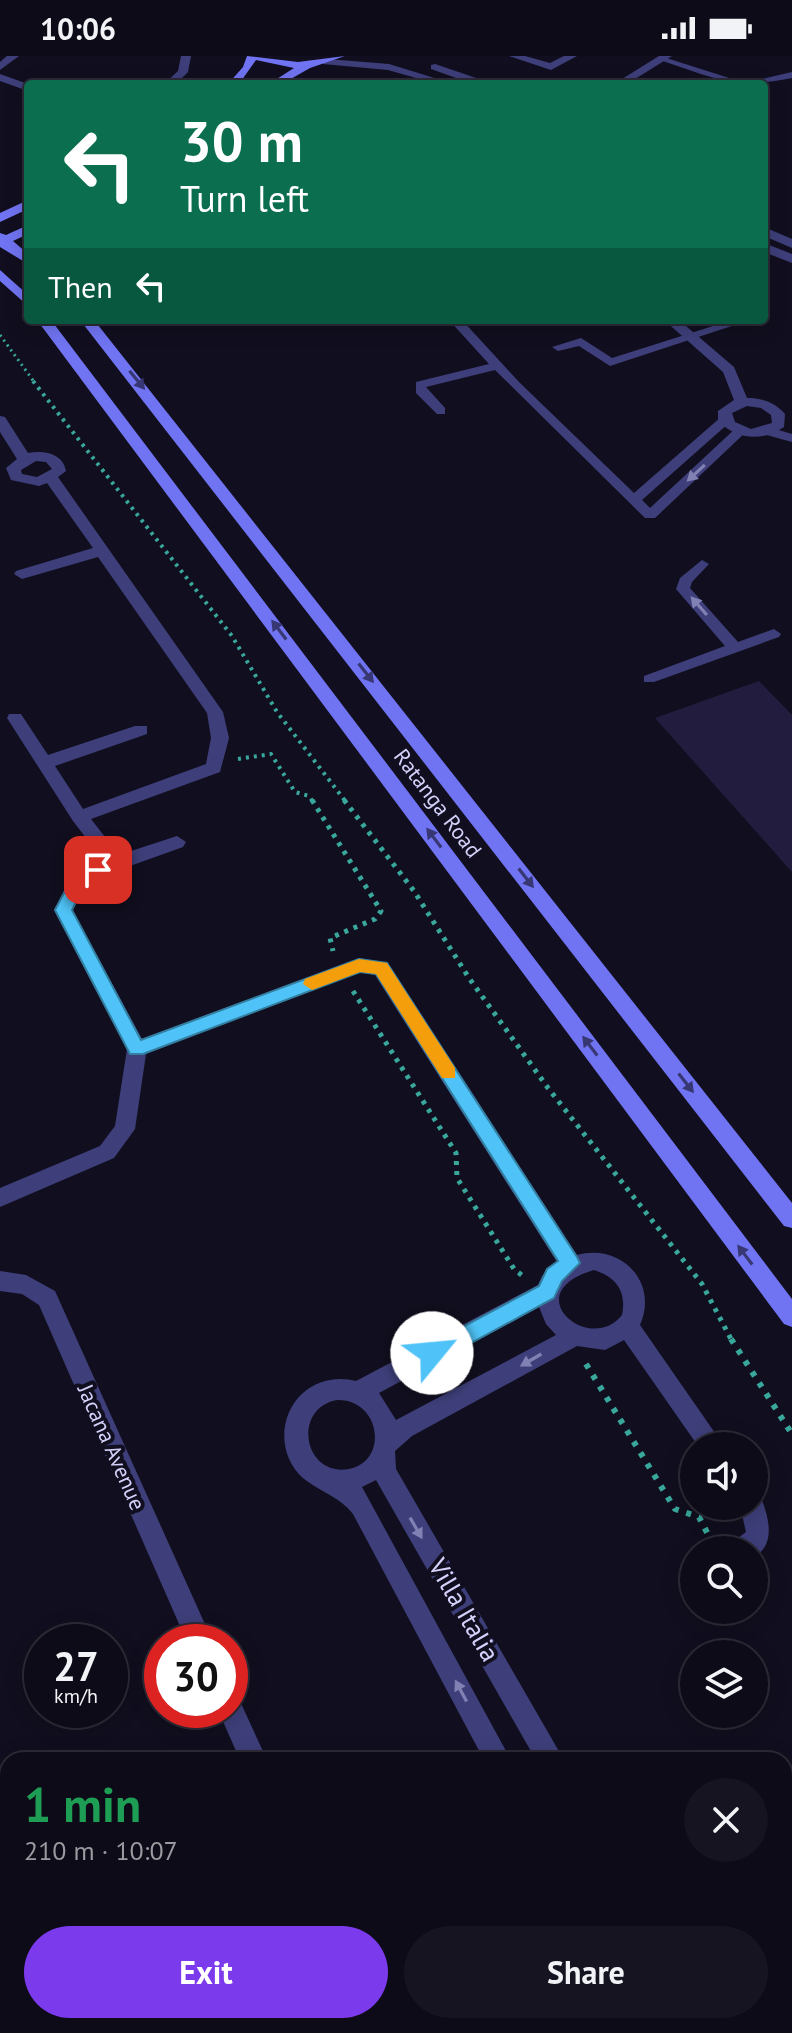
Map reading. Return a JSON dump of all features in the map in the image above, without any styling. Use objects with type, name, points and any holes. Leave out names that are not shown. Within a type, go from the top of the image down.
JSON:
[{"type":"main road","points":[[237,80],[254,56],[280,64],[312,64],[340,56]]},
{"type":"main road","points":[[282,80],[312,64]]},
{"type":"main road","points":[[0,218],[24,206]]},
{"type":"main road","points":[[24,231],[2,240],[24,257]]},
{"type":"main road","points":[[0,274],[24,298]]},
{"type":"main road","name":"Ratanga Road","points":[[47,324],[792,1317]]},
{"type":"main road","name":"Ratanga Road","points":[[90,324],[792,1219]]},
{"type":"street","points":[[14,56],[1,74],[24,86]]},
{"type":"street","points":[[174,80],[183,72],[186,56]]},
{"type":"street","points":[[393,56],[471,80]]},
{"type":"street","points":[[514,56],[551,67],[572,56]]},
{"type":"street","points":[[625,80],[662,57]]},
{"type":"street","points":[[327,62],[381,66],[434,80]]},
{"type":"street","points":[[768,233],[792,244]]},
{"type":"street","points":[[768,249],[792,259]]},
{"type":"street","points":[[677,324],[693,335],[729,370],[742,402]]},
{"type":"street","points":[[782,418],[759,403],[742,402],[725,411],[725,420],[741,431],[768,431],[782,418],[792,403]]},
{"type":"street","points":[[0,420],[24,459]]},
{"type":"street","points":[[42,456],[56,461],[59,471],[51,478],[30,482],[6,474],[24,459],[42,456]]},
{"type":"street","points":[[51,478],[215,712],[220,738],[214,768],[79,817]]},
{"type":"street","points":[[22,574],[104,550]]},
{"type":"street","points":[[15,718],[79,817],[115,863]]},
{"type":"street","points":[[44,763],[141,730]]},
{"type":"street","points":[[0,1198],[107,1152],[125,1129],[137,1049],[63,910],[81,876],[177,842]]},
{"type":"street","points":[[137,1049],[359,965],[381,968],[570,1263]]},
{"type":"street","points":[[594,1260],[616,1269],[632,1286],[636,1307],[627,1326],[613,1336],[594,1340],[575,1336],[558,1326],[548,1310],[546,1292],[554,1275],[570,1263],[594,1260]]},
{"type":"street","name":"Jacana Avenue","points":[[0,1281],[26,1285],[47,1298],[192,1624]]},
{"type":"street","points":[[357,1393],[546,1292]]},
{"type":"street","points":[[627,1326],[702,1432]]},
{"type":"street","points":[[385,1451],[388,1426],[383,1412],[371,1400],[357,1393],[338,1391],[320,1395],[306,1406],[296,1422],[294,1439],[299,1456],[311,1470],[327,1478],[358,1476],[385,1451],[404,1428],[575,1336]]},
{"type":"street","name":"Villa Italia","points":[[385,1451],[391,1484],[546,1752]]},
{"type":"street","name":"Villa Italia","points":[[327,1478],[352,1493],[362,1506],[494,1752]]},
{"type":"street","points":[[239,1728],[250,1752]]},
{"type":"lane","points":[[662,57],[729,80]]},
{"type":"lane","points":[[768,80],[792,75]]},
{"type":"lane","points":[[459,324],[497,366],[650,515],[741,431]]},
{"type":"lane","points":[[558,347],[581,342],[610,362],[730,324]]},
{"type":"lane","points":[[441,411],[420,390],[420,385],[497,366]]},
{"type":"lane","points":[[635,499],[725,420]]},
{"type":"lane","points":[[768,431],[792,438]]},
{"type":"lane","points":[[702,564],[685,581],[683,589],[735,648]]},
{"type":"lane","points":[[649,679],[774,634]]},
{"type":"path","points":[[0,335],[75,438],[232,636],[277,712],[414,891],[469,978],[548,1088],[702,1284],[743,1361],[792,1434]]},
{"type":"path","points":[[218,752],[243,760],[271,754],[295,792],[309,796],[381,911],[375,919],[330,938],[344,971],[353,983],[353,994],[434,1121]]},
{"type":"path","points":[[620,1418],[675,1509],[699,1517],[709,1536]]},
{"type":"building","points":[[759,681],[792,715],[792,872],[655,718]]},
{"type":"slow traffic","points":[[312,984],[359,965],[381,968],[449,1073]]},
{"type":"route","points":[[98,870],[81,876],[63,910],[137,1049],[359,965],[381,968],[570,1263],[554,1275],[546,1292],[432,1353]]}]
